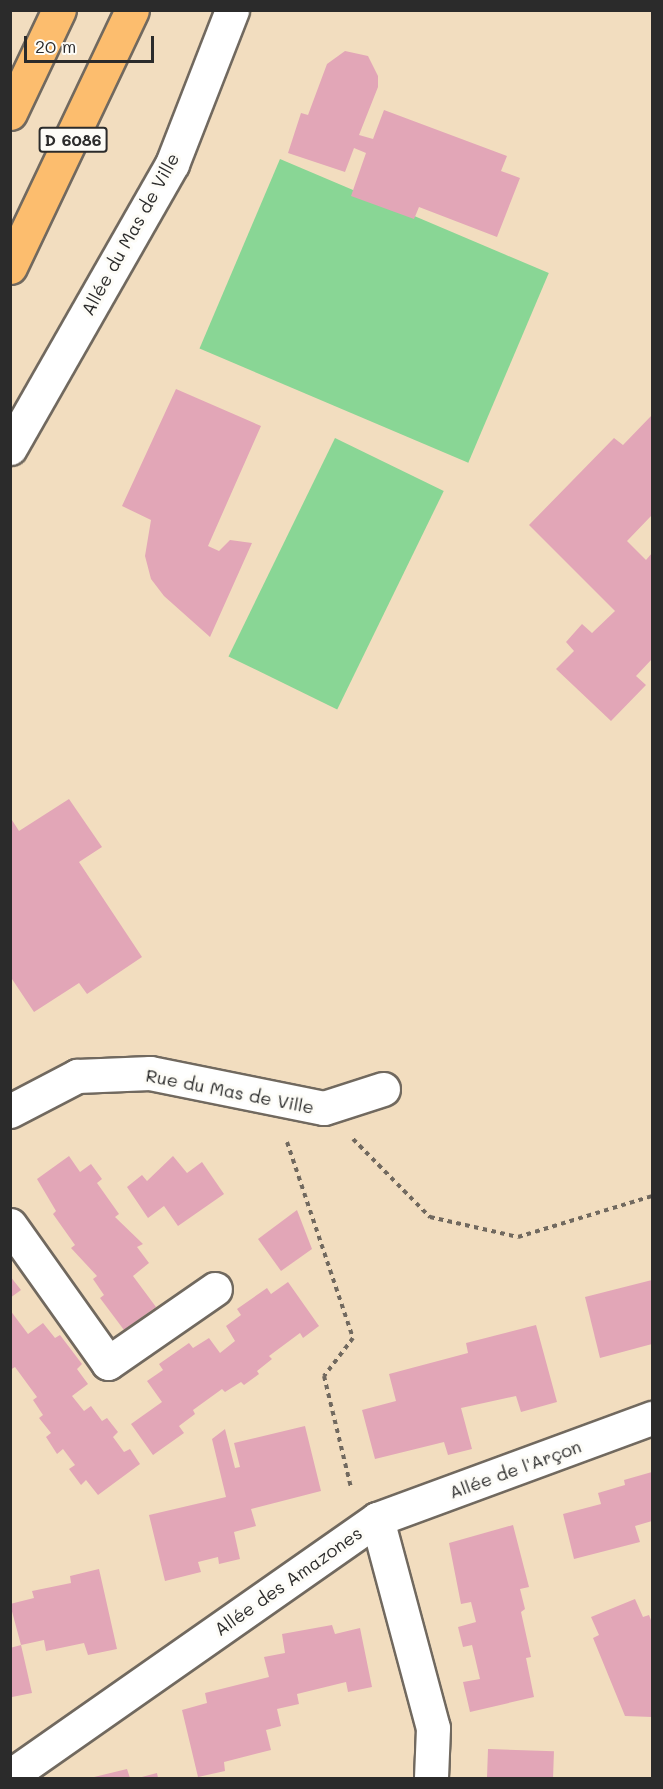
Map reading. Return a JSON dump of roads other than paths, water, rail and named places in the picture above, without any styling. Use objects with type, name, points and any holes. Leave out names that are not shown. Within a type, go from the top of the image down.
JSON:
[{"type":"main road","points":[[10,113],[59,10]]},
{"type":"main road","name":"D 6086","points":[[10,267],[132,10]]},
{"type":"street","name":"Allée du Mas de Ville","points":[[10,448],[172,164],[232,10]]},
{"type":"street","name":"Rue du Mas de Ville","points":[[10,1111],[77,1076],[150,1073],[324,1108],[383,1089]]},
{"type":"street","points":[[10,1225],[108,1363],[215,1289]]},
{"type":"street","name":"Allée de l'Arçon","points":[[369,1525],[652,1418]]},
{"type":"street","name":"Allée des Amazones","points":[[10,1776],[369,1525],[433,1728],[431,1779]]}]
